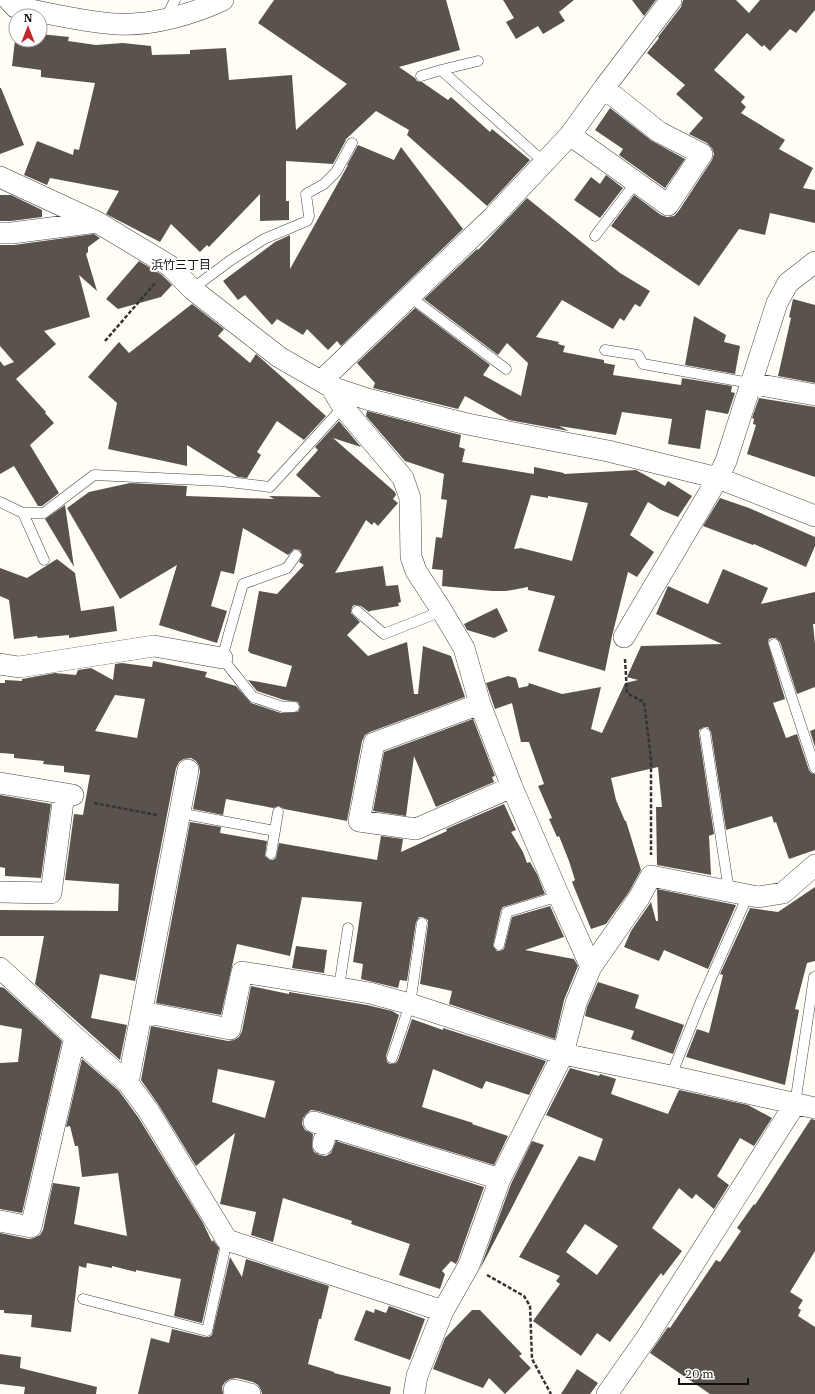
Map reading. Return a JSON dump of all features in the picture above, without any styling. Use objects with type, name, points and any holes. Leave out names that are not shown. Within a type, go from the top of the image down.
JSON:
[{"type":"street","points":[[9,0],[15,6],[92,21],[118,24],[153,22],[205,8],[223,0]]},
{"type":"street","points":[[326,384],[409,296],[493,217],[570,135],[671,0]]},
{"type":"street","points":[[570,135],[668,205],[702,154],[659,132],[604,88]]},
{"type":"street","points":[[0,177],[97,222],[170,266],[192,289],[279,357],[326,384],[367,399],[467,424],[608,451],[718,478],[815,516]]},
{"type":"street","points":[[0,233],[12,233],[97,222]]},
{"type":"street","points":[[624,637],[718,478],[726,461],[777,302],[788,284],[815,262]]},
{"type":"street","points":[[750,383],[815,395]]},
{"type":"street","points":[[326,384],[343,407],[403,478],[410,498],[411,557],[416,571],[464,648],[480,704],[512,787],[591,967]]},
{"type":"street","points":[[0,664],[19,667],[154,646],[222,658]]},
{"type":"street","points":[[480,704],[374,743],[358,822],[416,829],[512,787]]},
{"type":"street","points":[[128,1083],[188,770]]},
{"type":"street","points":[[0,784],[69,794],[51,893],[0,892]]},
{"type":"street","points":[[414,1394],[417,1376],[443,1311],[469,1266],[500,1180],[563,1054],[576,1003],[591,967],[639,898],[651,876],[758,897],[783,893],[815,865]]},
{"type":"street","points":[[0,968],[74,1037],[128,1083],[148,1110],[227,1240],[443,1311]]},
{"type":"street","points":[[142,1012],[230,1029],[242,972],[370,993],[410,1004],[563,1054],[815,1108]]},
{"type":"street","points":[[0,1221],[31,1227],[74,1037]]},
{"type":"street","points":[[607,1394],[647,1337],[795,1104]]},
{"type":"street","points":[[322,1131],[500,1180]]},
{"type":"lane","points":[[165,19],[175,0]]},
{"type":"lane","points":[[421,76],[478,61]]},
{"type":"lane","points":[[442,70],[544,162]]},
{"type":"lane","points":[[192,289],[231,260],[264,239],[307,221],[309,216],[306,194],[324,184],[336,172],[352,144]]},
{"type":"lane","points":[[595,236],[636,182]]},
{"type":"lane","points":[[409,296],[506,369]]},
{"type":"lane","points":[[604,350],[638,355],[643,364],[750,383]]},
{"type":"lane","points":[[0,502],[23,513],[44,513],[94,475],[221,481],[270,487],[343,407]]},
{"type":"lane","points":[[23,513],[44,560]]},
{"type":"lane","points":[[294,707],[283,707],[253,697],[222,658],[244,584],[288,568],[296,555]]},
{"type":"lane","points":[[357,611],[384,634],[442,611]]},
{"type":"lane","points":[[774,644],[815,768]]},
{"type":"lane","points":[[671,1076],[701,1001],[738,893],[705,733]]},
{"type":"lane","points":[[271,854],[278,812]]},
{"type":"lane","points":[[179,816],[275,831]]},
{"type":"lane","points":[[500,945],[507,912],[559,896]]},
{"type":"lane","points":[[392,1058],[410,1004],[422,923]]},
{"type":"lane","points":[[339,987],[348,928]]},
{"type":"lane","points":[[795,1104],[814,977]]},
{"type":"lane","points":[[83,1299],[207,1331],[227,1240]]},
{"type":"path","points":[[105,341],[170,266]]},
{"type":"path","points":[[624,637],[627,693],[644,702],[651,759],[651,876]]},
{"type":"path","points":[[69,794],[73,799],[179,816]]},
{"type":"path","points":[[469,1266],[524,1296],[530,1306],[532,1359],[551,1394]]},
{"type":"building","points":[[274,0],[446,0],[460,50],[399,67],[417,81],[422,82],[448,100],[451,97],[490,132],[492,129],[530,160],[487,206],[407,135],[409,130],[376,111],[345,140],[333,164],[286,161],[286,201],[289,201],[289,220],[260,221],[260,194],[209,247],[207,245],[200,252],[171,224],[160,242],[106,214],[119,191],[50,178],[47,185],[24,175],[37,141],[73,155],[74,149],[79,150],[95,83],[41,77],[41,70],[12,66],[14,48],[48,48],[48,35],[69,37],[68,41],[96,45],[123,43],[151,46],[152,55],[190,54],[190,50],[226,48],[229,80],[292,75],[296,130],[347,84],[258,23]]},
{"type":"building","points":[[503,0],[574,0],[559,12],[565,21],[543,34],[538,26],[516,39],[506,22],[514,18]]},
{"type":"building","points":[[632,0],[656,0],[644,16]]},
{"type":"building","points":[[683,0],[736,0],[749,13],[760,0],[815,0],[815,10],[796,33],[790,29],[770,51],[764,45],[762,47],[747,33],[714,70],[745,97],[741,102],[746,107],[741,113],[785,140],[779,149],[813,168],[803,188],[815,190],[815,223],[770,213],[765,235],[739,229],[699,286],[611,226],[634,195],[661,215],[667,217],[674,216],[712,160],[714,154],[712,148],[707,143],[689,134],[703,118],[676,94],[685,85],[647,53],[681,7]]},
{"type":"building","points":[[0,88],[24,145],[0,154]]},
{"type":"building","points":[[610,108],[652,141],[685,159],[665,188],[619,155],[623,149],[595,130]]},
{"type":"building","points":[[358,145],[394,160],[401,147],[463,229],[341,346],[337,341],[328,350],[307,329],[303,335],[277,319],[272,325],[245,295],[238,300],[223,281],[275,242],[290,235],[290,269]]},
{"type":"building","points":[[606,175],[623,188],[600,218],[574,200],[591,177],[600,184]]},
{"type":"building","points":[[0,195],[11,195],[42,210],[42,217],[0,221]]},
{"type":"building","points":[[527,198],[620,273],[650,291],[640,307],[635,304],[624,321],[620,318],[613,329],[562,300],[536,337],[559,342],[558,344],[565,346],[563,352],[604,360],[604,363],[615,365],[613,375],[681,385],[682,378],[732,386],[731,392],[735,393],[728,414],[706,410],[700,449],[668,444],[672,419],[622,412],[616,435],[559,426],[569,431],[509,420],[465,396],[458,409],[373,388],[375,383],[357,363],[415,308],[490,365],[483,375],[521,396],[528,363],[507,343],[498,355],[424,299],[477,249],[478,250]]},
{"type":"building","points":[[94,234],[100,238],[88,247],[88,252],[86,254],[97,291],[79,275],[90,317],[44,331],[56,344],[16,379],[54,423],[30,445],[59,493],[42,506],[38,506],[14,466],[0,474],[0,361],[4,366],[14,362],[0,346],[0,245],[14,245]]},
{"type":"building","points":[[139,261],[162,275],[172,285],[161,297],[118,309],[106,299]]},
{"type":"building","points":[[793,299],[815,305],[815,383],[778,376],[791,318],[789,317]]},
{"type":"building","points":[[192,304],[224,329],[218,336],[250,363],[256,354],[326,416],[304,440],[277,421],[257,452],[261,455],[247,478],[238,477],[187,445],[187,466],[108,449],[117,403],[88,377],[119,342],[129,353]]},
{"type":"building","points":[[694,316],[726,335],[724,342],[740,346],[735,374],[685,365]]},
{"type":"building","points":[[759,398],[815,407],[815,477],[747,454],[756,425],[753,424],[754,419],[752,418]]},
{"type":"building","points":[[367,411],[461,435],[459,447],[465,449],[462,462],[534,474],[534,467],[564,474],[636,470],[665,486],[668,481],[692,496],[678,517],[661,510],[648,502],[630,535],[654,552],[637,577],[628,572],[605,671],[538,651],[555,596],[528,590],[528,587],[506,591],[492,591],[442,586],[443,570],[432,569],[436,537],[442,538],[447,500],[441,499],[444,474],[405,461],[366,416]],"holes":[[[531,495],[548,498],[548,496],[588,503],[572,561],[521,548],[514,549]]]},
{"type":"building","points":[[339,421],[361,447],[333,438],[395,492],[396,495],[393,499],[398,503],[378,526],[374,522],[372,525],[366,520],[335,573],[383,566],[386,586],[398,585],[401,602],[398,603],[399,606],[369,612],[361,606],[354,605],[351,613],[360,622],[347,635],[368,656],[407,642],[414,694],[418,694],[423,646],[451,656],[465,697],[365,735],[362,741],[347,821],[284,809],[279,806],[273,808],[226,799],[223,815],[193,809],[200,772],[199,766],[196,761],[191,758],[184,759],[179,762],[176,768],[135,981],[100,974],[91,1018],[127,1025],[120,1060],[35,984],[44,936],[0,936],[0,910],[118,911],[119,884],[65,880],[74,814],[83,815],[90,775],[64,772],[64,766],[43,764],[44,761],[14,758],[14,754],[0,753],[0,683],[5,683],[5,680],[22,681],[22,679],[55,673],[76,675],[78,670],[91,668],[113,680],[115,664],[122,663],[152,667],[153,661],[207,672],[205,677],[236,686],[251,703],[281,713],[298,712],[300,707],[298,702],[284,700],[257,691],[248,680],[286,687],[292,666],[250,653],[248,651],[259,591],[277,594],[304,565],[299,562],[302,555],[300,550],[294,549],[288,555],[243,528],[234,574],[221,571],[211,606],[227,611],[217,643],[159,625],[177,565],[120,599],[67,508],[89,492],[130,483],[187,486],[186,496],[274,499],[269,496],[321,497],[296,475],[318,450],[315,447]],"holes":[[[115,695],[145,699],[137,738],[95,731]]]},
{"type":"building","points":[[720,498],[749,508],[815,537],[815,546],[806,567],[754,544],[753,545],[703,526]]},
{"type":"building","points":[[65,505],[74,567],[45,519]]},
{"type":"building","points":[[57,559],[75,573],[81,611],[114,606],[117,631],[69,638],[69,635],[38,638],[37,636],[14,639],[9,600],[0,596],[0,568],[27,578]]},
{"type":"building","points":[[723,569],[768,588],[761,604],[815,592],[815,624],[813,624],[815,644],[815,687],[797,694],[780,642],[776,638],[772,638],[769,639],[768,643],[785,699],[773,703],[786,738],[797,734],[809,770],[811,773],[815,774],[815,850],[789,859],[776,822],[774,823],[772,816],[726,830],[711,732],[708,727],[704,727],[699,730],[699,734],[714,834],[709,836],[711,875],[657,865],[656,807],[662,807],[658,767],[611,778],[616,800],[626,821],[641,870],[629,892],[606,924],[591,929],[572,882],[575,880],[569,861],[559,836],[557,837],[549,819],[552,818],[538,786],[544,784],[529,742],[521,742],[512,703],[495,709],[486,683],[508,676],[516,678],[519,688],[528,686],[529,683],[562,694],[601,687],[591,729],[602,733],[625,683],[638,680],[627,677],[641,646],[722,644],[656,614],[668,586],[708,604]]},
{"type":"building","points":[[497,608],[508,631],[494,638],[467,630],[464,624]]},
{"type":"building","points":[[473,719],[495,776],[492,777],[494,782],[436,807],[414,756],[406,816],[373,811],[384,752]]},
{"type":"building","points":[[815,729],[815,747],[810,731]]},
{"type":"building","points":[[0,795],[51,804],[41,878],[5,876],[5,868],[0,867]]},
{"type":"building","points":[[504,804],[516,830],[511,832],[523,852],[527,863],[530,862],[537,874],[545,894],[503,907],[493,946],[497,951],[504,949],[512,917],[550,906],[564,937],[525,950],[574,959],[578,966],[564,1000],[555,1039],[449,1004],[452,991],[420,984],[428,924],[428,920],[423,917],[419,917],[416,922],[407,981],[400,980],[398,988],[361,979],[363,964],[353,962],[362,902],[302,897],[290,956],[237,944],[221,1015],[156,1003],[190,822],[221,827],[220,833],[267,841],[265,856],[270,860],[276,858],[279,843],[377,860],[381,836],[403,839],[401,852],[447,831],[446,829]]},
{"type":"building","points":[[815,887],[815,961],[807,963],[795,1009],[799,1010],[785,1085],[686,1057],[697,1029],[709,1033],[723,975],[720,974],[750,908],[778,912]]},
{"type":"building","points":[[657,889],[736,905],[708,969],[664,950],[659,961],[624,947],[631,931],[651,902],[656,921],[658,921]]},
{"type":"building","points":[[296,946],[327,950],[324,973],[292,968]]},
{"type":"building","points":[[598,982],[639,995],[635,1008],[684,1025],[673,1054],[631,1039],[634,1031],[585,1016],[587,1007]]},
{"type":"building","points":[[251,986],[289,994],[289,992],[367,1005],[392,1011],[399,1015],[386,1056],[387,1062],[390,1064],[396,1063],[398,1060],[412,1019],[443,1030],[443,1028],[546,1061],[529,1095],[486,1081],[482,1089],[433,1069],[422,1107],[508,1136],[494,1165],[318,1111],[311,1110],[303,1118],[302,1124],[305,1130],[313,1134],[312,1147],[314,1152],[319,1155],[326,1156],[331,1153],[336,1141],[484,1187],[456,1264],[451,1261],[442,1271],[445,1274],[440,1289],[399,1275],[410,1244],[351,1224],[352,1221],[283,1198],[273,1242],[251,1235],[256,1212],[220,1204],[235,1133],[196,1166],[158,1104],[141,1080],[151,1026],[228,1041],[239,1037],[242,1031]],"holes":[[[218,1069],[275,1081],[265,1118],[212,1102]]]},
{"type":"building","points":[[0,987],[4,988],[62,1041],[22,1213],[0,1209],[0,1063],[18,1062],[22,1029],[0,1025]]},
{"type":"building","points":[[82,1059],[119,1091],[138,1117],[203,1223],[212,1242],[213,1240],[219,1248],[202,1323],[174,1316],[181,1279],[136,1270],[136,1272],[112,1266],[112,1268],[87,1263],[86,1268],[79,1266],[71,1332],[31,1327],[32,1315],[4,1313],[4,1310],[0,1310],[0,1233],[29,1239],[40,1235],[43,1230],[53,1183],[80,1187],[74,1224],[127,1236],[118,1173],[82,1177],[78,1146],[75,1146],[70,1126],[66,1127]]},
{"type":"building","points":[[570,1068],[616,1079],[611,1094],[668,1114],[679,1090],[748,1105],[772,1118],[754,1146],[740,1138],[717,1176],[729,1185],[714,1209],[696,1194],[692,1199],[679,1188],[652,1228],[682,1251],[663,1276],[661,1273],[610,1342],[597,1333],[581,1356],[533,1321],[560,1284],[556,1281],[560,1276],[519,1257],[579,1156],[595,1161],[603,1139],[546,1115]],"holes":[[[585,1224],[618,1246],[597,1275],[566,1252]]]},
{"type":"building","points":[[811,1119],[815,1120],[815,1251],[790,1292],[803,1300],[798,1308],[801,1310],[798,1316],[815,1327],[815,1394],[710,1394],[650,1353],[668,1327],[670,1328],[716,1260],[720,1262],[741,1231],[737,1228],[754,1204],[755,1205]]},
{"type":"building","points":[[532,1141],[544,1145],[475,1279],[511,1184]]},
{"type":"building","points":[[230,1257],[242,1277],[246,1259],[329,1286],[308,1364],[334,1373],[391,1387],[390,1394],[262,1394],[258,1385],[253,1382],[237,1378],[230,1379],[225,1382],[222,1387],[223,1394],[138,1394],[151,1338],[169,1343],[172,1329],[205,1337],[212,1335]]},
{"type":"building","points":[[389,1306],[425,1319],[410,1360],[354,1340],[366,1310],[374,1313],[375,1309],[386,1313]]},
{"type":"building","points":[[472,1310],[480,1310],[522,1354],[519,1356],[531,1368],[505,1394],[489,1378],[483,1388],[433,1369],[445,1338]]},
{"type":"building","points":[[0,1354],[21,1357],[20,1368],[97,1387],[96,1394],[24,1394],[25,1387],[0,1384]]},
{"type":"building","points":[[577,1369],[598,1383],[590,1394],[561,1394]]},
{"type":"district","name":"浜竹三丁目","points":[[181,264]]}]
